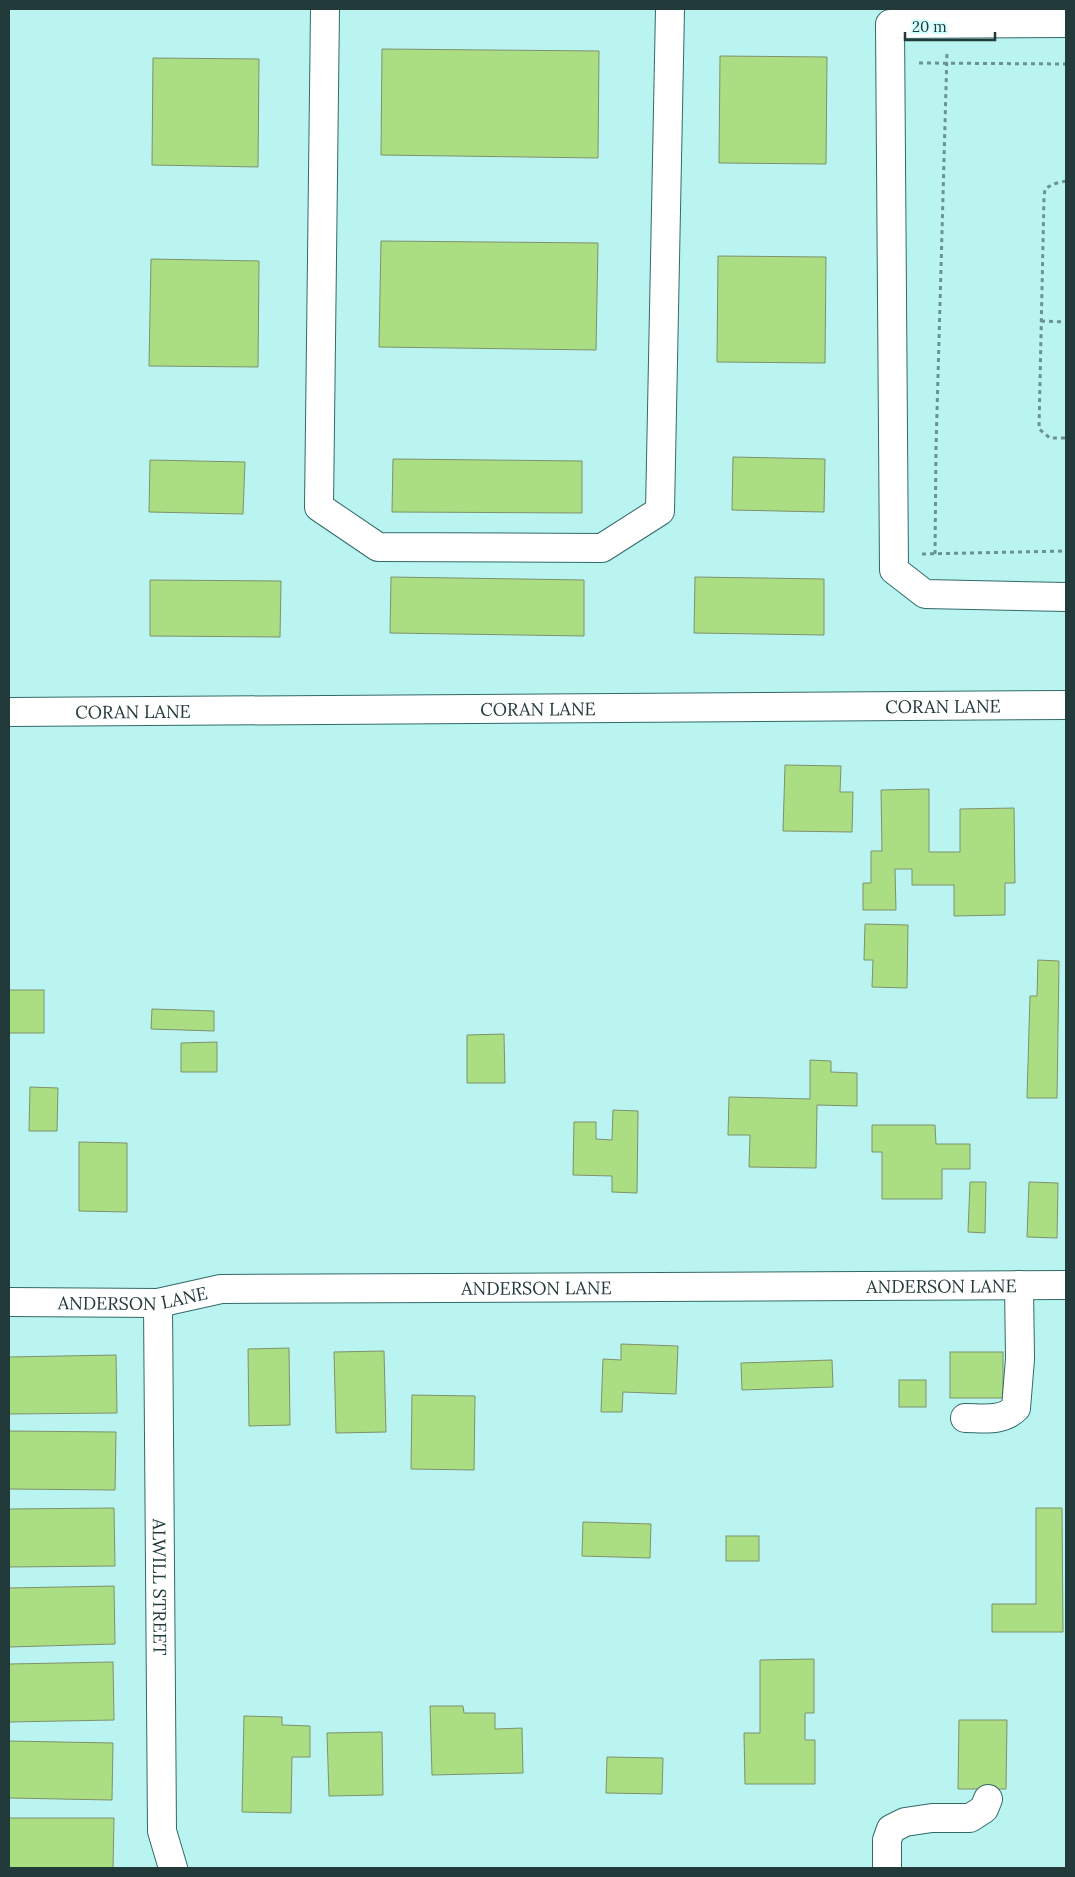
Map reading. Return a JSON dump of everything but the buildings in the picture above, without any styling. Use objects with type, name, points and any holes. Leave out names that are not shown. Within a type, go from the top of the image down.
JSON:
[{"type":"street","points":[[325,9],[319,507],[378,547],[602,548],[660,511],[670,9]]},
{"type":"street","points":[[1066,23],[947,24],[890,16],[894,570],[925,594],[1066,597]]},
{"type":"street","name":"CORAN LANE","points":[[9,712],[1066,705]]},
{"type":"street","points":[[965,1418],[999,1419],[1016,1408],[1020,1350],[1019,1285]]},
{"type":"street","name":"ANDERSON LANE","points":[[9,1302],[158,1303],[221,1289],[1066,1285]]},
{"type":"street","name":"ALWILL STREET","points":[[158,1303],[162,1831],[172,1868]]},
{"type":"street","points":[[887,1868],[886,1840],[891,1829],[905,1822],[932,1818],[970,1818],[984,1809],[988,1799]]},
{"type":"path","points":[[934,554],[948,63],[947,24]]},
{"type":"path","points":[[890,63],[1066,64]]},
{"type":"path","points":[[1066,181],[1053,184],[1045,189],[1044,197],[1039,429],[1050,438],[1066,438]]},
{"type":"path","points":[[1041,321],[1066,322]]},
{"type":"path","points":[[894,554],[1066,551]]}]
